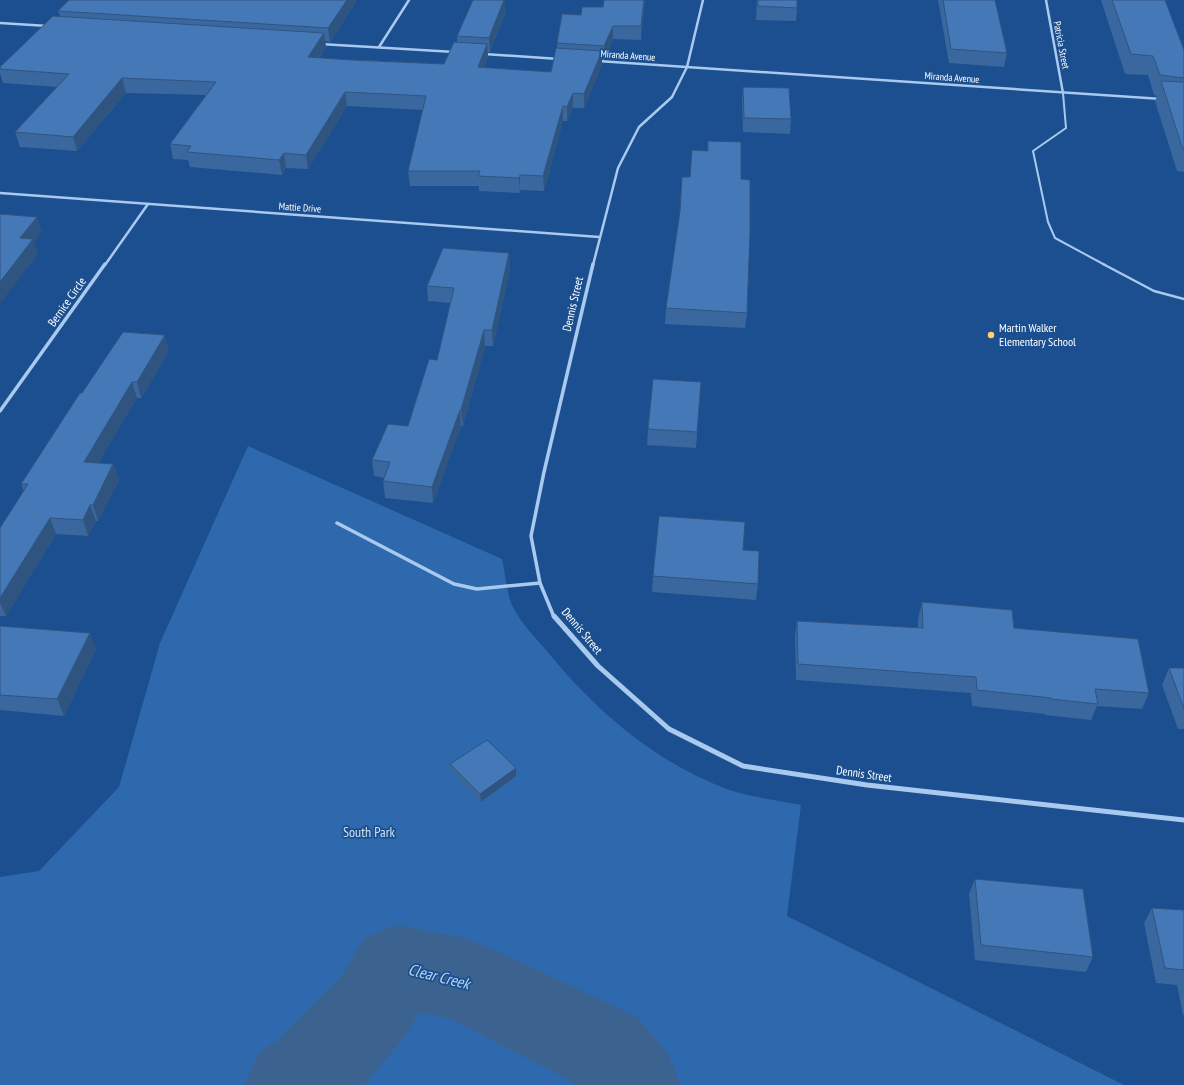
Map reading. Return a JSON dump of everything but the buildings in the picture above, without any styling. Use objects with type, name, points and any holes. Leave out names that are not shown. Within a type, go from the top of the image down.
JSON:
[{"type":"street","points":[[379,47],[409,0]]},
{"type":"street","name":"Dennis Street","points":[[703,0],[687,67],[672,96],[639,127],[618,168],[599,237],[544,472],[531,536],[540,583],[555,618],[598,666],[669,729],[744,766],[867,785],[1184,820]]},
{"type":"street","name":"Patricia Street","points":[[1046,0],[1063,92]]},
{"type":"street","points":[[0,23],[55,27]]},
{"type":"street","points":[[316,43],[458,52]]},
{"type":"street","points":[[482,54],[561,59]]},
{"type":"street","name":"Miranda Avenue","points":[[592,61],[1169,99]]},
{"type":"street","name":"Mattie Drive","points":[[0,193],[599,237]]},
{"type":"street","name":"Bernice Circle","points":[[0,411],[148,204]]},
{"type":"street","points":[[337,523],[454,584],[477,589],[540,583]]},
{"type":"lane","points":[[1063,92],[1066,128],[1033,151],[1048,222],[1055,238],[1154,291],[1184,299]]},
{"type":"green space","name":"South Park","points":[[248,446],[502,559],[509,597],[520,618],[564,672],[584,693],[626,731],[673,763],[724,788],[752,796],[801,805],[787,916],[1124,1085],[0,1085],[0,877],[39,871],[119,787],[160,643]]},
{"type":"waterway","name":"Clear Creek","points":[[293,1085],[312,1073],[372,1008],[397,966],[465,980],[604,1049],[633,1085]]},
{"type":"place","name":"Martin Walker Elementary School","points":[[991,335]]}]
